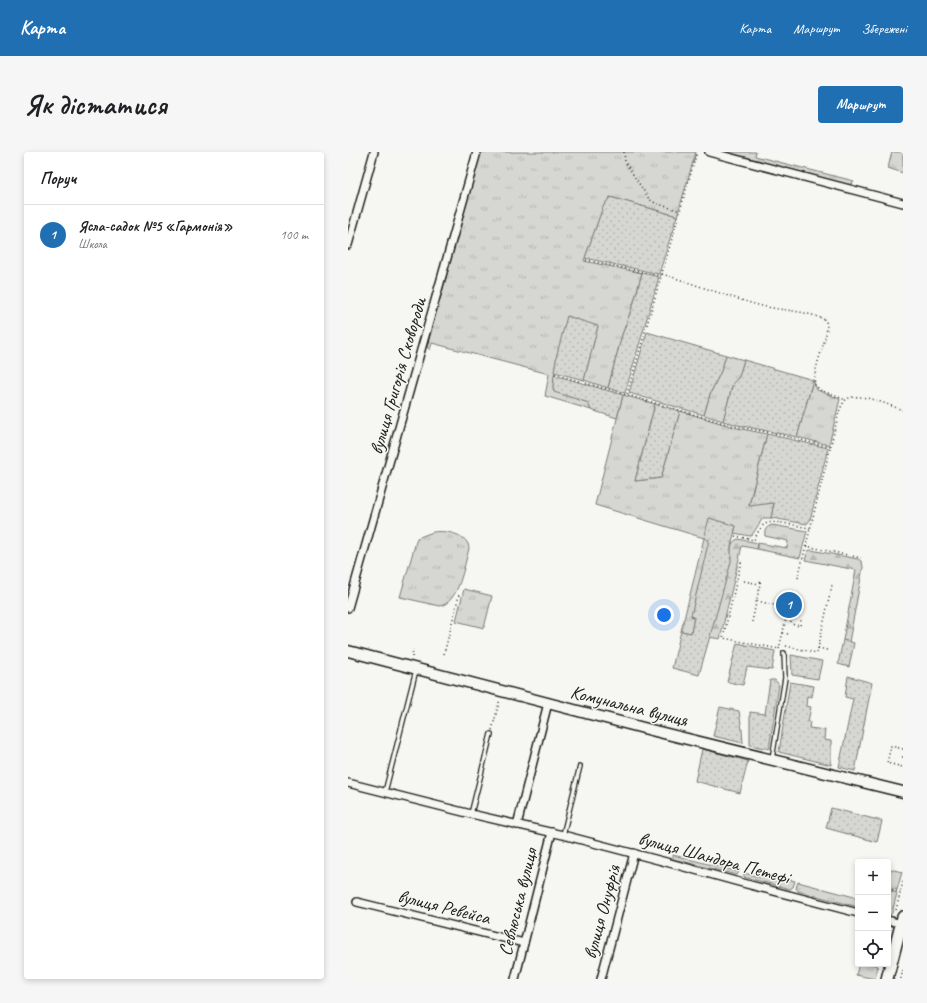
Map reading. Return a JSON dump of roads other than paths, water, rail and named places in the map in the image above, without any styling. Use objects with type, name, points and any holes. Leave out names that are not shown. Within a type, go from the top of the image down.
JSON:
[{"type":"main road","name":"Комунальна вулиця","points":[[348,651],[772,760],[903,792]]},
{"type":"main road","points":[[887,979],[896,921]]},
{"type":"street","points":[[348,245],[374,152]]},
{"type":"street","name":"вулиця Григорія Сковороди","points":[[348,608],[477,152]]},
{"type":"street","points":[[709,152],[903,204]]},
{"type":"street","points":[[517,824],[548,703]]},
{"type":"street","name":"вулиця Шандора Петефі","points":[[348,783],[471,814],[552,832],[855,912]]},
{"type":"street","name":"Севлюська вулиця","points":[[515,979],[552,832]]},
{"type":"street","name":"вулиця Онуфрія","points":[[601,979],[634,853]]},
{"type":"street","name":"вулиця Ревейса","points":[[357,902],[524,943]]},
{"type":"lane","points":[[772,760],[785,678],[784,652]]},
{"type":"lane","points":[[385,793],[416,669]]},
{"type":"lane","points":[[471,814],[492,734]]},
{"type":"lane","points":[[562,835],[580,766]]},
{"type":"place","name":"Ясла-садок №5 «Гармонія»","points":[[789,605]]}]
